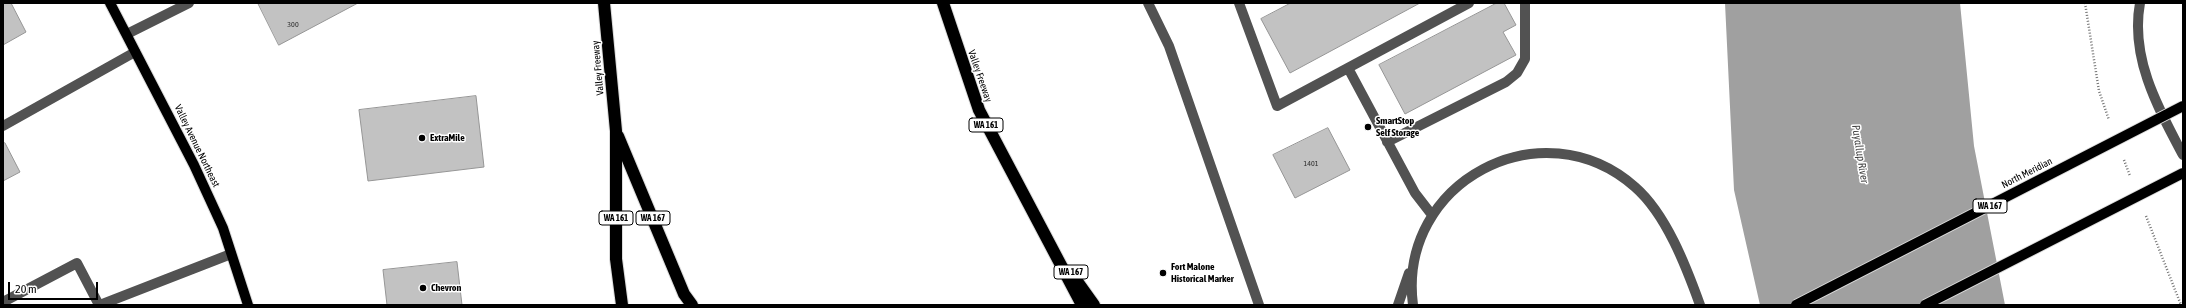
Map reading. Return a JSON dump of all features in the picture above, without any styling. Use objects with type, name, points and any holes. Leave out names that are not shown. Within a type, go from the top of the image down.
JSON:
[{"type":"highway","name":"Valley Freeway","points":[[604,3],[616,131]]},
{"type":"highway","name":"Valley Freeway","points":[[943,3],[979,110],[1047,239]]},
{"type":"highway","name":"WA 161","points":[[616,131],[616,259],[622,305]]},
{"type":"highway","name":"WA 167","points":[[616,131],[684,294],[692,305]]},
{"type":"highway","name":"WA 161","points":[[1047,239],[1082,305]]},
{"type":"highway","name":"WA 167","points":[[1047,239],[1094,305]]},
{"type":"main road","name":"Valley Avenue Northeast","points":[[110,3],[194,165],[223,228],[248,305]]},
{"type":"main road","name":"North Meridian","points":[[1796,305],[2183,106]]},
{"type":"main road","points":[[1925,305],[2183,173]]},
{"type":"street","points":[[127,34],[189,3]]},
{"type":"street","points":[[1148,3],[1169,46],[1259,305]]},
{"type":"street","points":[[1239,3],[1277,106],[1469,3]]},
{"type":"street","points":[[1387,142],[1506,82],[1517,73],[1525,59],[1525,3]]},
{"type":"street","points":[[2140,3],[2137,20],[2141,57],[2156,103],[2183,155]]},
{"type":"street","points":[[3,126],[135,52]]},
{"type":"street","points":[[1348,68],[1415,193],[1432,215]]},
{"type":"street","points":[[1398,305],[1423,234],[1432,215],[1445,198],[1461,183],[1478,171],[1497,162],[1517,156],[1538,153],[1559,153],[1580,157],[1600,164],[1618,174],[1635,187],[1650,202],[1665,226],[1700,305]]},
{"type":"street","points":[[1414,305],[1412,274],[1416,253]]},
{"type":"street","points":[[3,302],[77,263],[100,305],[231,254]]},
{"type":"path","points":[[2085,3],[2089,30]]},
{"type":"path","points":[[2146,216],[2181,305]]},
{"type":"water","name":"Puyallup River","points":[[1725,3],[1960,3],[1974,146],[2005,305],[1760,305],[1734,190]]},
{"type":"building","points":[[3,3],[11,3],[26,32],[3,45]]},
{"type":"building","points":[[258,3],[358,3],[279,45]]},
{"type":"building","points":[[1291,3],[1420,3],[1290,73],[1261,19]]},
{"type":"building","points":[[1497,3],[1504,3],[1516,25],[1503,32],[1516,55],[1405,114],[1379,65]]},
{"type":"building","name":"ExtraMile","points":[[476,96],[484,167],[368,181],[359,110]]},
{"type":"building","points":[[1328,128],[1350,170],[1295,198],[1273,155]]},
{"type":"building","points":[[5,143],[20,172],[3,181],[3,144]]},
{"type":"building","name":"Chevron","points":[[457,262],[462,305],[387,305],[383,270]]},
{"type":"place","name":"SmartStop Self Storage","points":[[1368,127]]},
{"type":"place","name":"ExtraMile","points":[[422,138]]},
{"type":"place","name":"Fort Malone Historical Marker","points":[[1163,273]]},
{"type":"place","name":"Chevron","points":[[423,288]]}]
